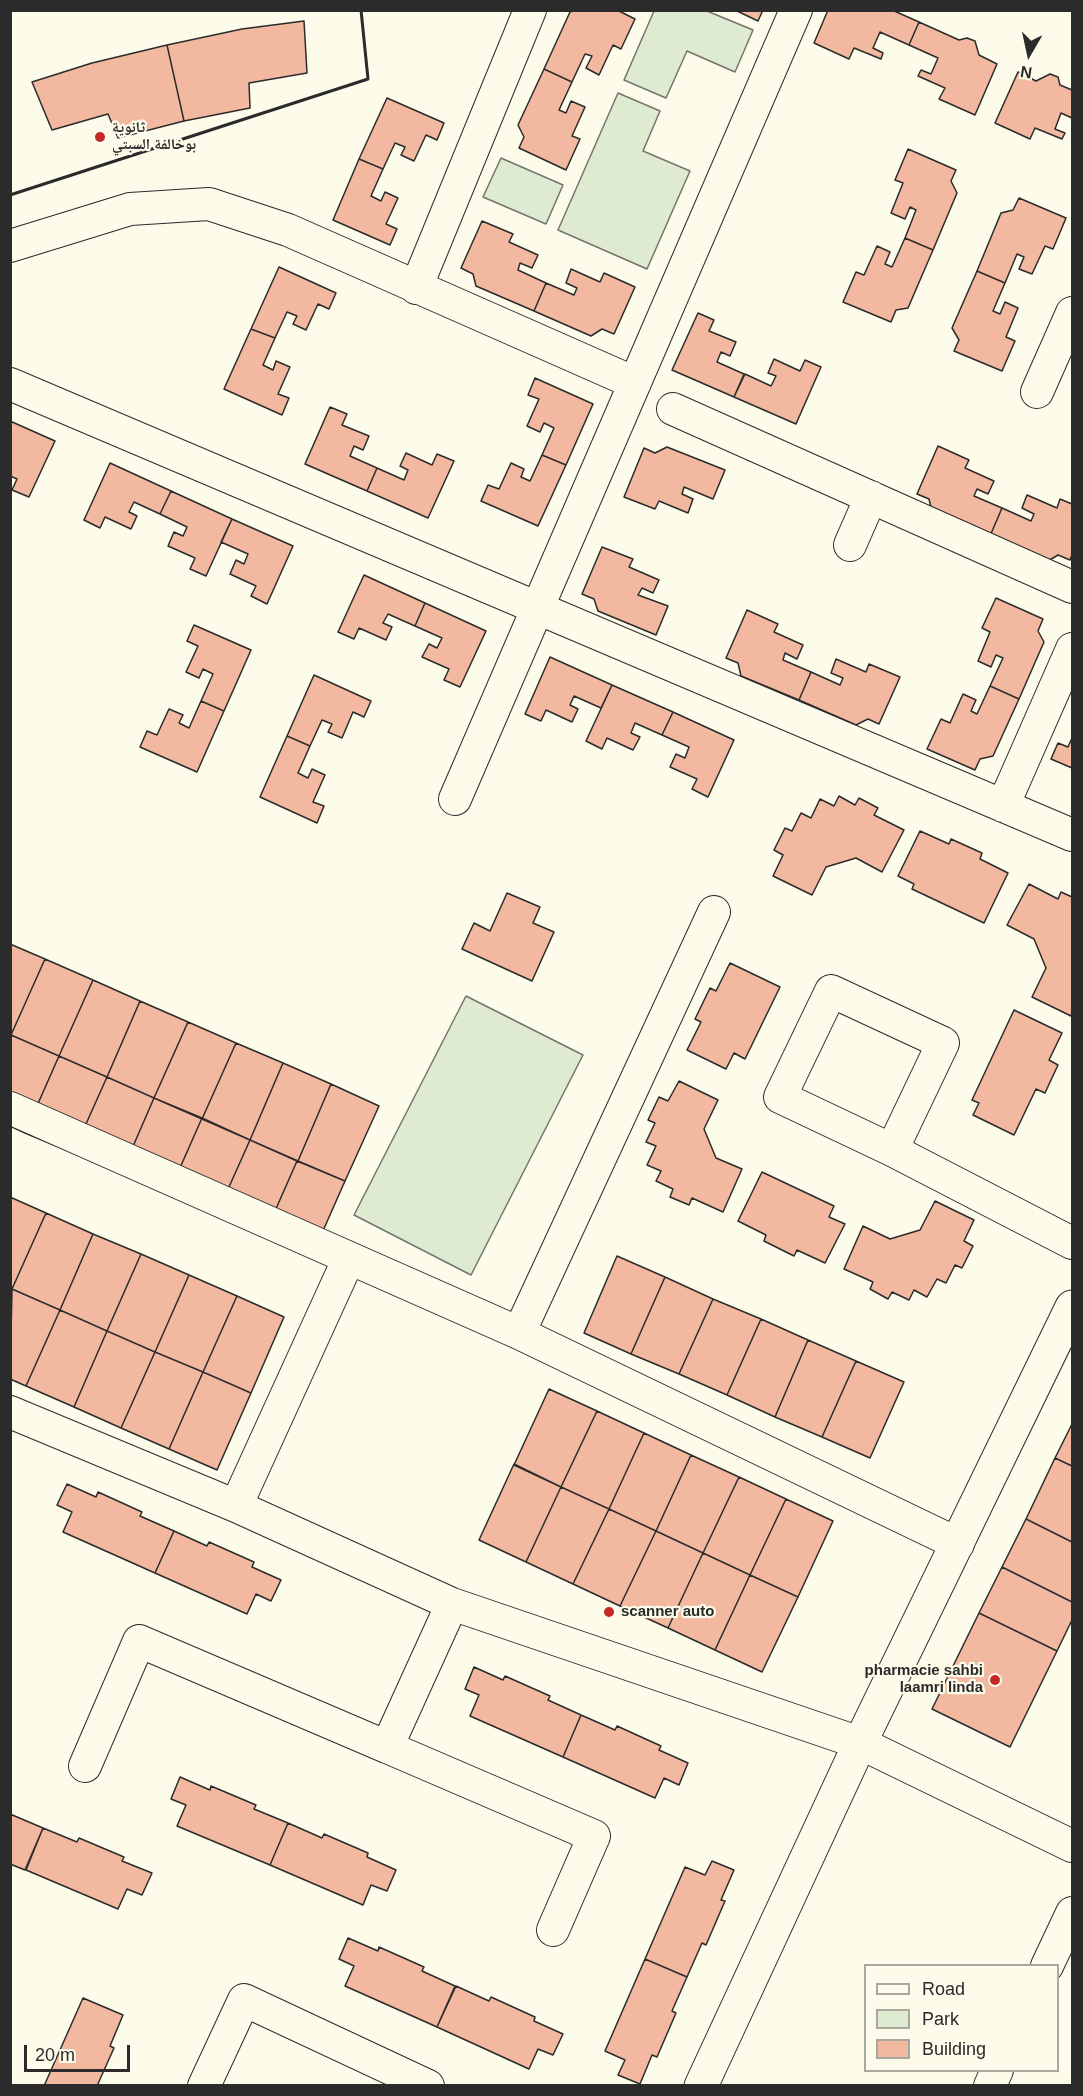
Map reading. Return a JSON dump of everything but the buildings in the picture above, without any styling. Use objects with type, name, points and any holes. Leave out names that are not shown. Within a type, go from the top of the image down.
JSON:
[{"type":"main road","points":[[701,2085],[860,1743],[1072,1307]]},
{"type":"street","points":[[416,288],[530,10]]},
{"type":"street","points":[[455,799],[796,10]]},
{"type":"street","points":[[10,246],[130,209],[209,204],[288,230],[635,383]]},
{"type":"street","points":[[1037,392],[1072,313]]},
{"type":"street","points":[[10,384],[1072,836]]},
{"type":"street","points":[[673,409],[1072,587]]},
{"type":"street","points":[[850,545],[871,497]]},
{"type":"street","points":[[1003,806],[1072,649]]},
{"type":"street","points":[[519,1333],[714,912]]},
{"type":"street","points":[[892,1150],[943,1043],[831,991],[780,1097],[892,1150],[1072,1243]]},
{"type":"street","points":[[10,1108],[519,1333],[958,1544]]},
{"type":"street","points":[[236,1506],[349,1258]]},
{"type":"street","points":[[10,1412],[236,1506],[452,1604],[860,1743],[1072,1846]]},
{"type":"street","points":[[387,1747],[452,1604]]},
{"type":"street","points":[[85,1766],[139,1641],[594,1836],[553,1930]]},
{"type":"street","points":[[1047,1964],[1072,1913]]},
{"type":"street","points":[[204,2085],[244,2000],[428,2085]]},
{"type":"green space","points":[[654,11],[707,11],[753,30],[735,72],[687,51],[666,98],[624,80]]},
{"type":"green space","points":[[618,93],[660,111],[643,151],[690,171],[647,269],[558,230]]},
{"type":"green space","points":[[501,158],[563,185],[546,224],[483,197]]},
{"type":"green space","points":[[466,996],[583,1055],[471,1275],[354,1215]]},
{"type":"wall","points":[[10,195],[368,79],[361,10]]},
{"type":"place","name":"ثانوية بوخالفة السبتي","points":[[100,137]]},
{"type":"place","name":"scanner auto","points":[[609,1612]]},
{"type":"place","name":"pharmacie sahbi laamri linda","points":[[995,1680]]}]
